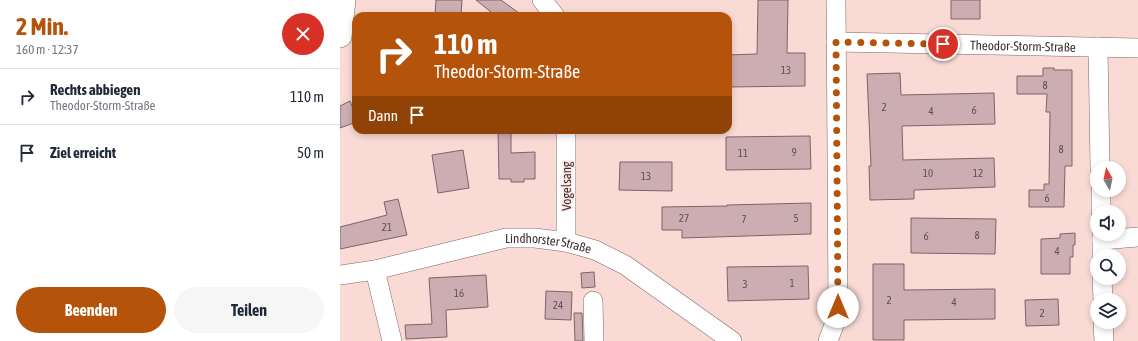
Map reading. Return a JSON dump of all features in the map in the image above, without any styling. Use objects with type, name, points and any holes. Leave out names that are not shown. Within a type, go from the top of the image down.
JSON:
[{"type":"street","points":[[340,38],[342,36],[346,0]]},
{"type":"street","points":[[542,0],[552,12]]},
{"type":"street","points":[[828,341],[834,325],[838,307],[836,0]]},
{"type":"street","name":"Theodor-Storm-Straße","points":[[836,42],[1138,48]]},
{"type":"street","points":[[1098,47],[1100,161]]},
{"type":"street","name":"Vogelsang","points":[[566,134],[566,242]]},
{"type":"street","points":[[1102,243],[1138,237]]},
{"type":"street","name":"Lindhorster Straße","points":[[340,275],[375,270],[506,238],[535,238],[566,242],[595,250],[625,265],[732,341]]},
{"type":"street","points":[[375,270],[392,341]]},
{"type":"street","points":[[593,301],[594,341]]},
{"type":"street","points":[[1103,329],[1104,341]]},
{"type":"building","points":[[436,0],[462,0],[461,12],[435,12]]},
{"type":"building","points":[[476,0],[501,0],[518,12],[491,12]]},
{"type":"building","points":[[758,0],[788,0],[787,53],[805,53],[805,86],[732,87],[732,55],[757,54]]},
{"type":"building","points":[[951,0],[980,0],[980,19],[951,19]]},
{"type":"building","points":[[1043,68],[1054,68],[1054,70],[1072,70],[1072,166],[1065,166],[1064,207],[1029,207],[1029,190],[1044,190],[1044,184],[1049,184],[1050,112],[1046,112],[1047,94],[1017,94],[1017,76],[1043,76]]},
{"type":"building","points":[[900,73],[901,95],[994,93],[995,124],[902,126],[903,160],[994,158],[995,187],[914,190],[914,199],[870,200],[869,166],[871,166],[867,74]]},
{"type":"building","points":[[350,101],[352,106],[352,124],[340,128],[340,106]]},
{"type":"building","points":[[498,134],[511,134],[511,153],[535,152],[535,179],[524,179],[524,182],[511,182],[511,179],[499,179]]},
{"type":"building","points":[[810,136],[811,169],[726,170],[726,137]]},
{"type":"building","points":[[463,150],[469,188],[438,193],[432,155]]},
{"type":"building","points":[[620,162],[672,162],[672,191],[619,190]]},
{"type":"building","points":[[398,199],[407,235],[340,249],[340,227],[387,215],[384,202]]},
{"type":"building","points":[[811,203],[811,234],[682,238],[682,230],[662,230],[662,207]]},
{"type":"building","points":[[911,218],[996,219],[995,254],[911,253]]},
{"type":"building","points":[[1075,233],[1073,257],[1070,257],[1070,274],[1041,274],[1041,239],[1060,238],[1060,234]]},
{"type":"building","points":[[873,264],[904,264],[904,290],[995,289],[995,319],[904,320],[904,340],[873,340]]},
{"type":"building","points":[[808,266],[809,299],[728,301],[727,267]]},
{"type":"building","points":[[594,272],[595,287],[582,288],[581,273]]},
{"type":"building","points":[[486,275],[488,307],[446,310],[447,337],[406,339],[405,325],[432,324],[429,278]]},
{"type":"building","points":[[546,291],[572,292],[571,320],[545,319]]},
{"type":"building","points":[[1058,299],[1059,325],[1026,326],[1025,300]]},
{"type":"building","points":[[574,313],[582,313],[583,341],[575,341]]},
{"type":"route","points":[[838,307],[836,42],[943,44]]}]
